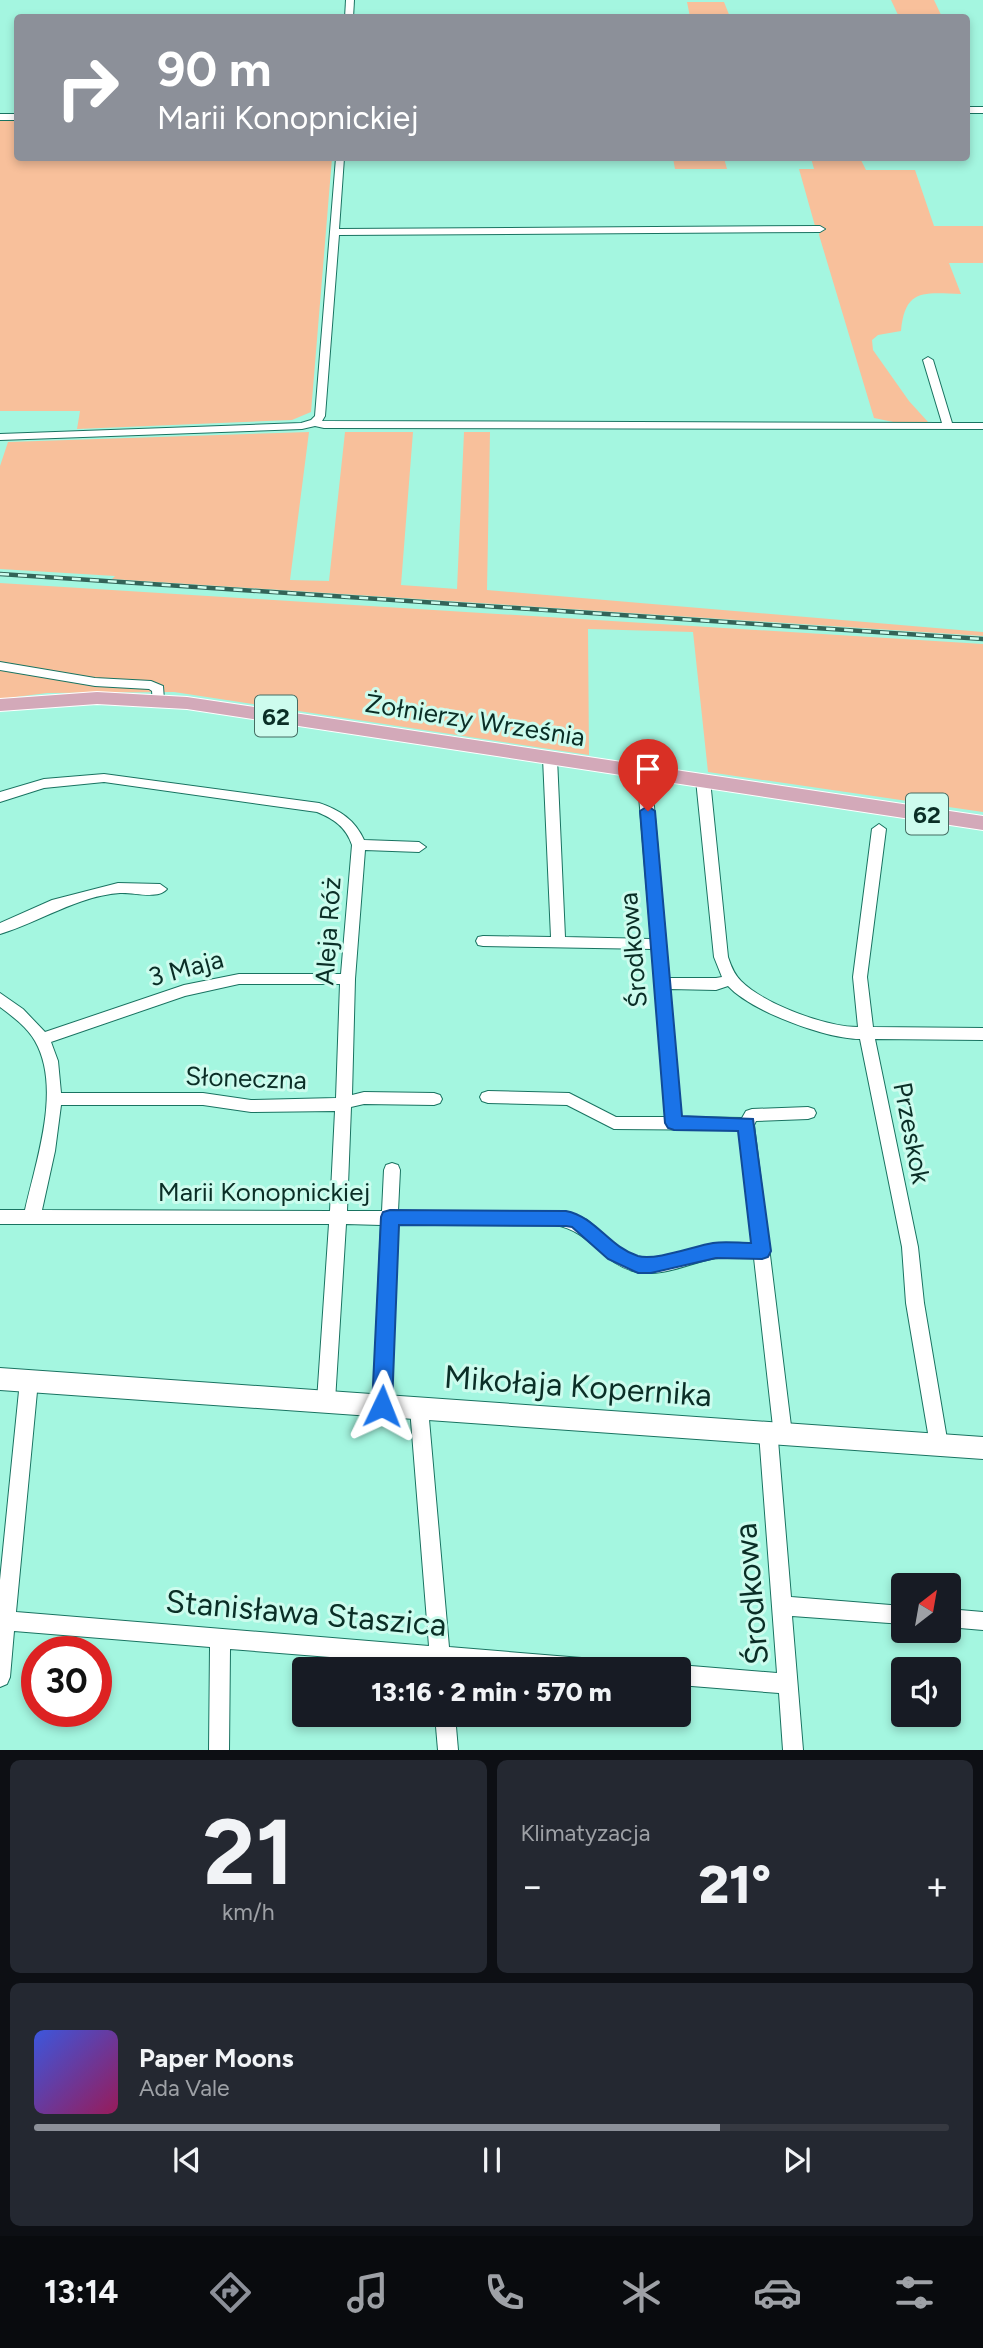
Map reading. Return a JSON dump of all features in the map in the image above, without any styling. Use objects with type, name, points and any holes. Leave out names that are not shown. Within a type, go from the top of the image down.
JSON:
[{"type":"main road","name":"Żołnierzy Września","points":[[0,705],[50,699],[158,700],[983,823]]},
{"type":"street","points":[[0,450],[2,437],[302,426],[314,422],[320,416],[340,161]]},
{"type":"street","points":[[335,232],[820,229]]},
{"type":"street","points":[[928,360],[948,426]]},
{"type":"street","points":[[314,422],[324,425],[983,426]]},
{"type":"street","points":[[0,666],[95,682],[146,684],[159,689],[158,700]]},
{"type":"street","points":[[550,758],[558,940]]},
{"type":"street","name":"Środkowa","points":[[644,772],[674,1123]]},
{"type":"street","name":"Aleja Róż","points":[[0,797],[44,784],[104,778],[319,808],[348,823],[356,835],[359,845],[348,979],[344,1102],[326,1401]]},
{"type":"street","points":[[703,780],[721,957],[725,973],[739,988],[822,1026],[844,1032],[983,1034]]},
{"type":"street","name":"Przeskok","points":[[879,829],[860,977],[866,1033],[910,1247],[915,1303],[939,1445]]},
{"type":"street","points":[[359,845],[419,847]]},
{"type":"street","points":[[0,929],[57,904],[118,888],[160,889]]},
{"type":"street","points":[[483,941],[558,940],[659,944]]},
{"type":"street","name":"3 Maja","points":[[42,1039],[184,991],[239,979],[348,979]]},
{"type":"street","points":[[662,983],[716,984],[731,979]]},
{"type":"street","points":[[0,999],[29,1023],[42,1039],[49,1056],[56,1099],[32,1217]]},
{"type":"street","points":[[488,1097],[569,1099],[614,1123],[746,1124],[752,1115],[808,1114]]},
{"type":"street","name":"Słoneczna","points":[[56,1099],[203,1099],[251,1107],[344,1102],[364,1098],[434,1099]]},
{"type":"street","name":"Środkowa","points":[[746,1124],[762,1251],[775,1434],[781,1606],[793,1749]]},
{"type":"street","points":[[382,1406],[392,1170]]},
{"type":"street","name":"Marii Konopnickiej","points":[[0,1217],[566,1218],[577,1221],[614,1254],[638,1265],[651,1265],[716,1250],[762,1251]]},
{"type":"street","name":"Mikołaja Kopernika","points":[[0,1379],[983,1448]]},
{"type":"street","points":[[0,1677],[2,1620],[29,1381]]},
{"type":"street","points":[[419,1408],[440,1657]]},
{"type":"street","points":[[781,1606],[891,1614]]},
{"type":"street","name":"Stanisława Staszica","points":[[2,1620],[220,1637],[389,1657]]},
{"type":"street","points":[[961,1620],[983,1621]]},
{"type":"street","points":[[219,1749],[220,1637]]},
{"type":"street","points":[[691,1676],[788,1684]]},
{"type":"street","points":[[446,1727],[448,1749]]},
{"type":"shaded area","points":[[891,0],[934,0],[941,14],[898,14]]},
{"type":"shaded area","points":[[687,2],[724,2],[729,14],[689,14]]},
{"type":"shaded area","points":[[0,120],[14,120],[14,161],[332,161],[311,412],[292,420],[77,429],[80,411],[0,411]]},
{"type":"shaded area","points":[[674,161],[725,161],[727,169],[675,169]]},
{"type":"shaded area","points":[[812,161],[862,161],[866,170],[915,170],[934,226],[983,226],[983,263],[949,263],[961,294],[937,293],[919,296],[907,307],[901,331],[878,335],[872,340],[873,350],[909,401],[928,422],[898,423],[874,418],[819,235],[820,227],[815,226],[799,169],[814,169]]},
{"type":"shaded area","points":[[309,432],[290,580],[329,581],[345,432],[413,432],[401,585],[457,589],[464,432],[490,432],[487,590],[983,632],[983,636],[112,579],[115,576],[0,569],[0,466],[8,442]]},
{"type":"shaded area","points":[[0,583],[983,644],[983,812],[708,772],[693,632],[588,629],[589,755],[174,692],[47,693],[0,699]]},
{"type":"railway","points":[[0,574],[983,639]]},
{"type":"route","points":[[382,1406],[390,1217],[566,1218],[586,1226],[614,1254],[638,1265],[651,1265],[716,1250],[762,1251],[746,1124],[674,1123],[648,811]]}]
